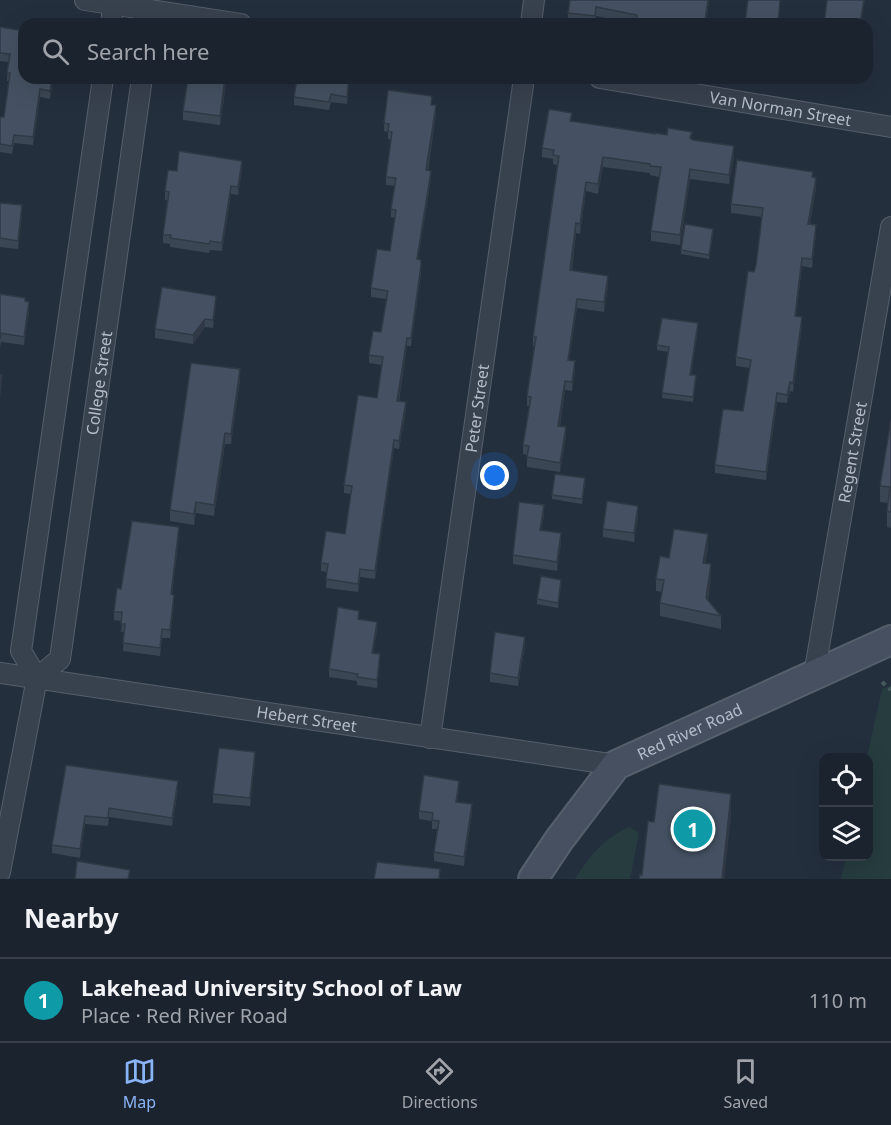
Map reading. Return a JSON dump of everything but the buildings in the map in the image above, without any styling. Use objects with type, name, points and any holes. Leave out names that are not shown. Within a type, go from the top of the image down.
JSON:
[{"type":"main road","name":"Red River Road","points":[[533,879],[559,840],[616,765],[891,640]]},
{"type":"street","points":[[85,0],[113,10],[196,18]]},
{"type":"street","points":[[532,18],[534,0]]},
{"type":"street","points":[[0,872],[37,678],[21,651],[102,84]]},
{"type":"street","name":"College Street","points":[[37,678],[60,659],[141,84]]},
{"type":"street","name":"Peter Street","points":[[430,738],[523,84]]},
{"type":"street","name":"Van Norman Street","points":[[636,84],[891,127]]},
{"type":"street","name":"Regent Street","points":[[814,675],[891,227]]},
{"type":"street","name":"Hebert Street","points":[[0,673],[616,765]]},
{"type":"path","points":[[882,682],[891,690]]},
{"type":"green space","points":[[891,685],[891,879],[841,879],[845,861],[873,861],[873,753],[868,753],[882,689]]},
{"type":"green space","points":[[629,827],[639,833],[630,879],[575,879],[598,849],[620,831]]},
{"type":"place","name":"Lakehead University School of Law","points":[[693,829]]}]
